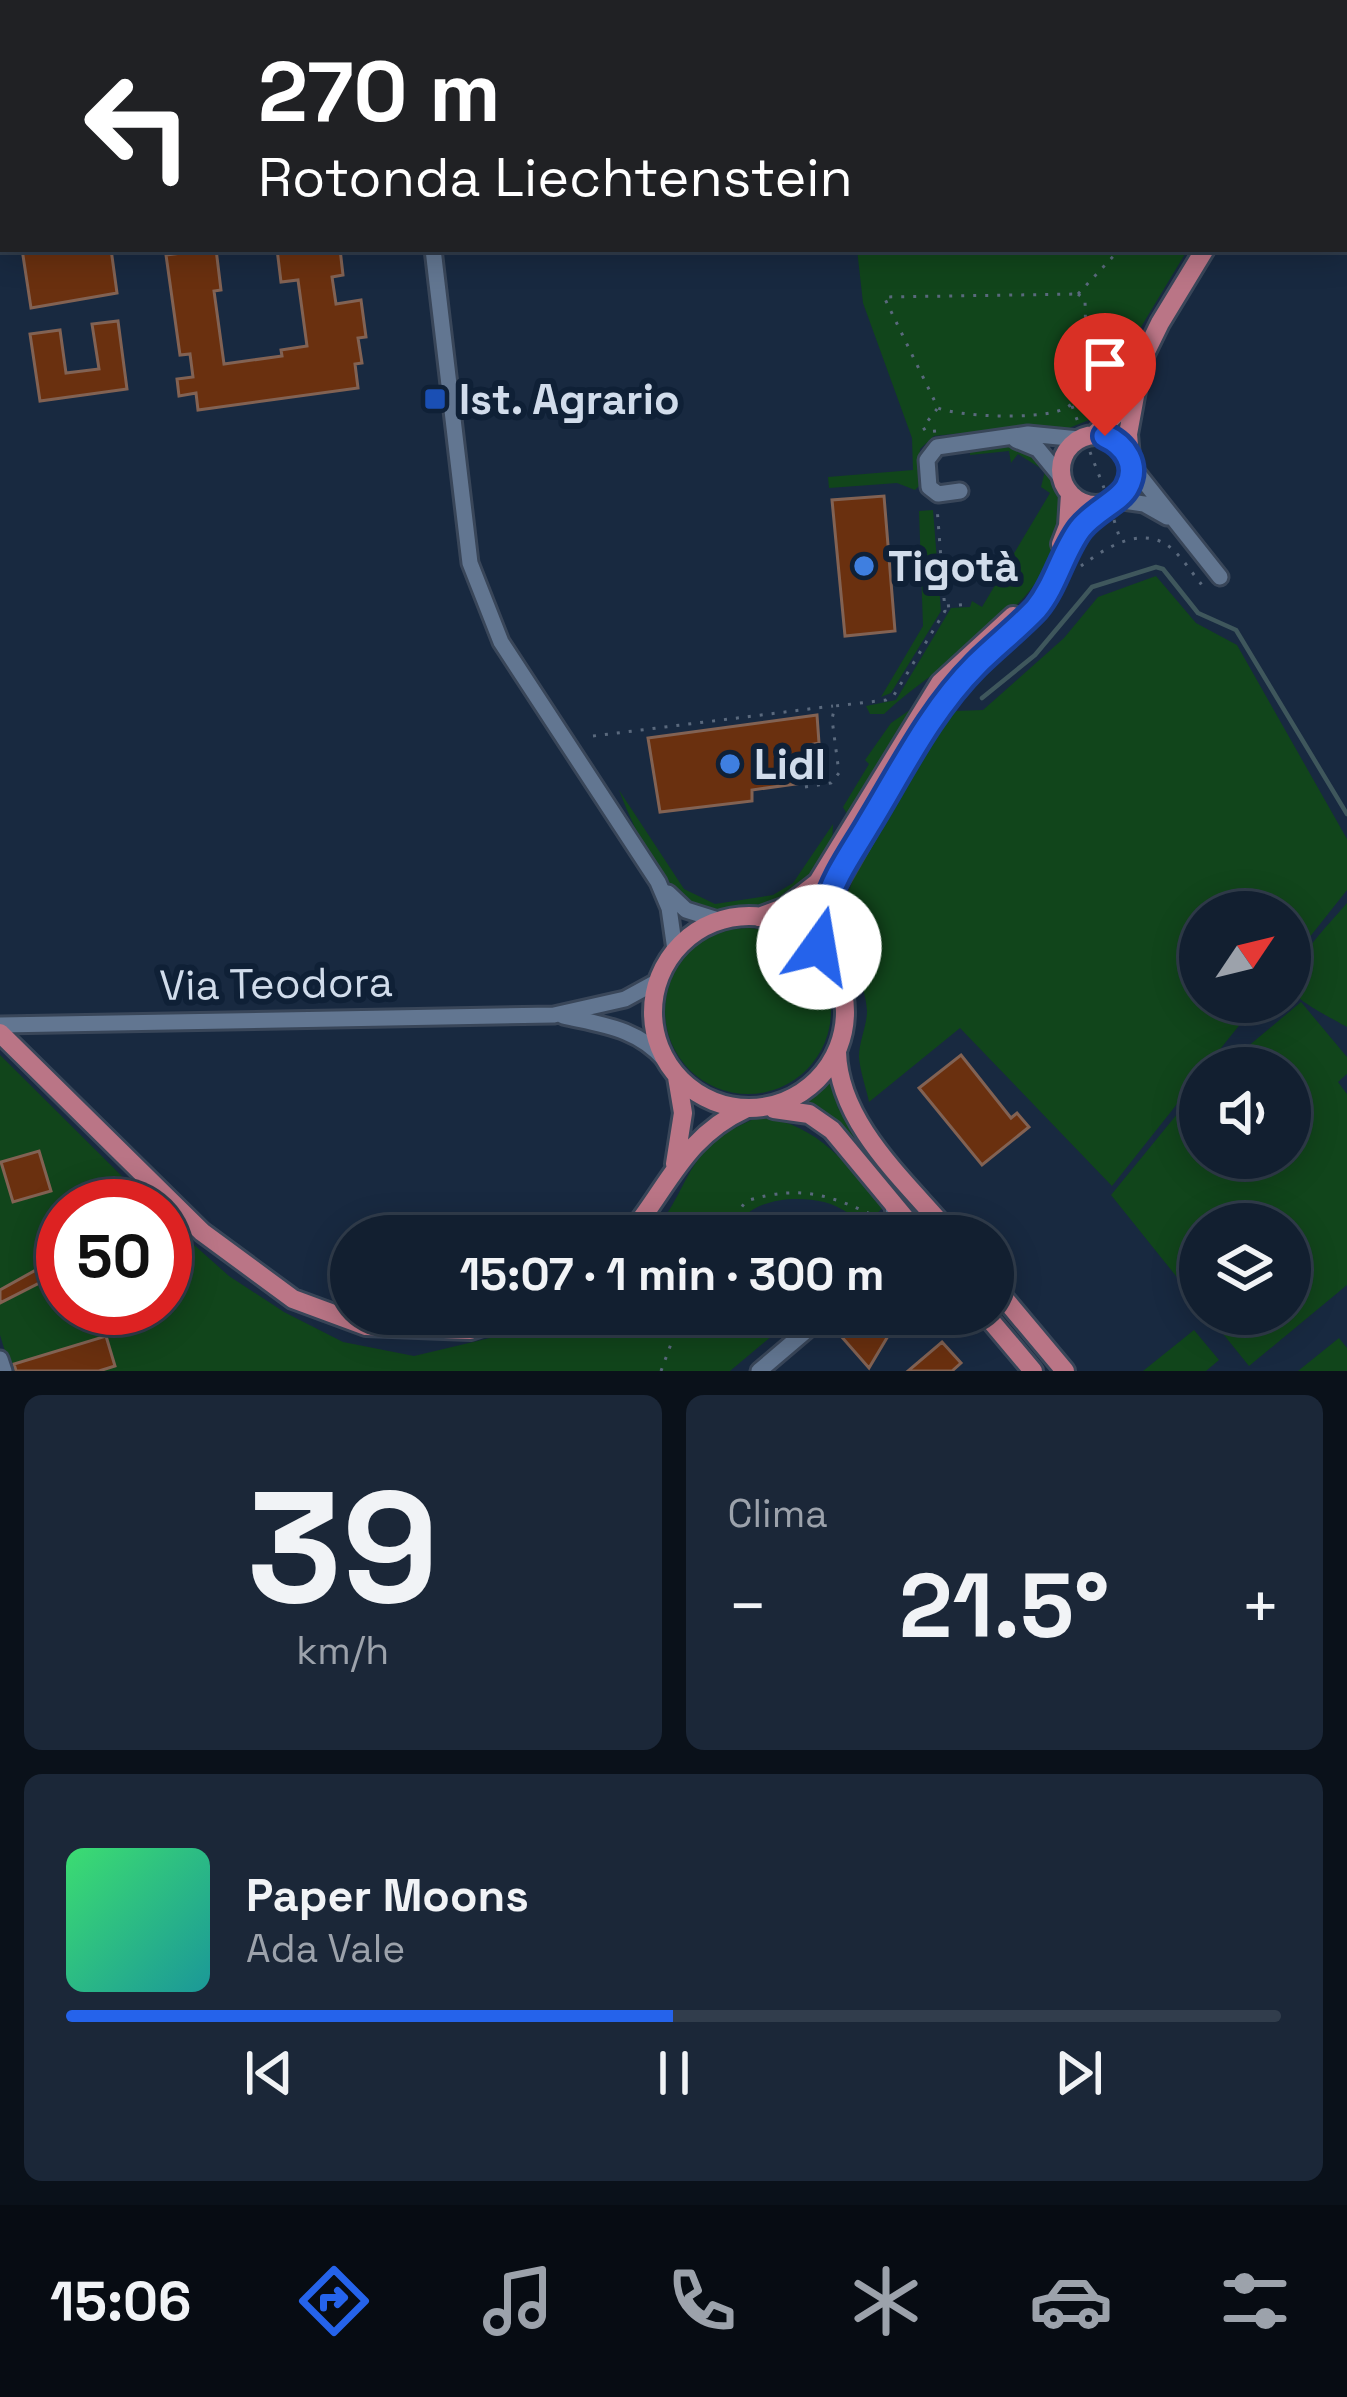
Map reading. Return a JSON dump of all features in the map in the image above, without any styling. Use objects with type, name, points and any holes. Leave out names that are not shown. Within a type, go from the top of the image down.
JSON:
[{"type":"main road","points":[[675,1164],[683,1113],[653,1022],[658,981],[675,950],[692,934],[721,921],[759,917],[786,907],[818,882],[940,682],[1034,595],[1063,541],[1064,455],[1115,415],[1203,252]]},
{"type":"main road","points":[[935,1215],[860,1125],[838,1078],[844,997],[829,962],[827,902],[903,766],[958,685],[1038,606],[1073,540],[1129,484],[1129,434],[1142,363]]},
{"type":"main road","points":[[1086,438],[1116,441],[1131,462]]},
{"type":"main road","points":[[1066,486],[1090,505],[1108,502]]},
{"type":"main road","points":[[759,917],[802,932],[829,962]]},
{"type":"main road","points":[[0,1029],[202,1232],[292,1299],[330,1313]]},
{"type":"main road","points":[[646,1215],[675,1164],[722,1119],[794,1098],[819,1078],[837,1052]]},
{"type":"main road","points":[[671,1068],[697,1093],[720,1104],[809,1114],[832,1130],[888,1215]]},
{"type":"main road","points":[[1014,1310],[1065,1371]]},
{"type":"main road","points":[[1003,1335],[1033,1371]]},
{"type":"street","points":[[433,252],[470,562],[481,598],[501,642],[658,882],[669,908],[675,950]]},
{"type":"street","points":[[960,491],[933,493],[927,460],[937,447],[1028,434],[1086,438]]},
{"type":"street","points":[[1007,438],[1038,449],[1066,486]]},
{"type":"street","points":[[1131,462],[1220,577]]},
{"type":"street","points":[[1108,502],[1153,508],[1179,526]]},
{"type":"street","points":[[658,882],[686,910],[721,921]]},
{"type":"street","name":"Via Teodora","points":[[0,1029],[126,1022],[554,1015],[625,999],[658,981]]},
{"type":"street","name":"Via Teodora","points":[[554,1015],[624,1029],[649,1042],[671,1068]]},
{"type":"street","points":[[759,1371],[801,1335]]},
{"type":"street","points":[[0,1359],[4,1371]]},
{"type":"path","points":[[1078,295],[1117,252]]},
{"type":"path","points":[[1078,295],[1085,300],[1088,385],[1071,404],[1054,413],[962,414],[938,408],[884,297],[1078,295]]},
{"type":"path","points":[[1071,404],[1120,541],[1167,544],[1202,585]]},
{"type":"path","points":[[936,431],[926,432],[923,427],[938,408]]},
{"type":"path","points":[[962,414],[966,442]]},
{"type":"path","points":[[593,736],[886,700],[894,695],[944,606],[937,505]]},
{"type":"path","points":[[944,606],[969,604]]},
{"type":"path","points":[[805,787],[831,783],[839,773],[832,719],[835,706]]},
{"type":"path","points":[[642,731],[643,742]]},
{"type":"path","points":[[736,1215],[746,1201],[797,1190],[827,1195],[877,1215]]},
{"type":"path","points":[[661,1371],[674,1335]]},
{"type":"green space","points":[[857,252],[1186,252],[1129,347],[1104,414],[1069,428],[1039,425],[934,436],[920,449],[915,490],[897,483],[829,488],[828,477],[913,470],[912,438],[863,303]]},
{"type":"green space","points":[[1010,447],[1038,460],[1048,472],[1055,487],[1061,522],[1052,556],[1033,587],[1005,617],[884,714],[870,714],[866,706],[896,700],[951,608],[970,607],[972,601],[982,607],[1050,493],[1041,487],[1045,471],[1018,454],[1011,463],[1009,451],[970,455],[970,450]]},
{"type":"green space","points":[[933,510],[941,611],[891,693],[881,697],[923,626],[919,511]]},
{"type":"green space","points":[[1156,576],[1196,623],[1237,645],[1347,839],[1347,890],[1311,935],[1311,891],[1179,891],[1179,1023],[1241,1023],[1222,1047],[1179,1047],[1179,1101],[1112,1186],[960,1028],[869,1102],[859,1057],[866,1000],[842,932],[844,908],[867,849],[955,711],[983,710],[1064,638],[1098,597]]},
{"type":"green space","points":[[914,707],[849,818],[843,807],[869,764],[865,760],[891,723]]},
{"type":"green space","points":[[619,790],[684,889],[715,904],[773,895],[793,883],[833,824],[831,843],[816,873],[790,893],[758,905],[706,910],[686,901],[665,880]]},
{"type":"green space","points":[[1347,903],[1347,1027],[1311,1007],[1311,946]]},
{"type":"green space","points":[[748,928],[780,935],[807,952],[824,979],[831,1011],[824,1043],[807,1070],[780,1087],[748,1094],[716,1087],[689,1070],[672,1043],[665,1011],[672,979],[689,952],[716,935]]},
{"type":"green space","points":[[1311,1014],[1347,1057],[1347,1074],[1338,1082],[1347,1094],[1347,1285],[1311,1315],[1311,1203],[1179,1203],[1179,1280],[1111,1195],[1179,1112],[1179,1179],[1311,1179],[1311,1047],[1247,1047],[1276,1023],[1311,1023]]},
{"type":"green space","points":[[0,1055],[125,1179],[36,1179],[36,1335],[192,1335],[192,1243],[229,1276],[284,1312],[343,1342],[414,1356],[503,1335],[773,1335],[730,1371],[11,1371],[0,1335]]},
{"type":"green space","points":[[830,1078],[838,1108],[926,1215],[914,1215],[838,1123],[801,1100]]},
{"type":"green space","points":[[759,1117],[815,1137],[883,1207],[876,1215],[850,1215],[830,1204],[783,1200],[745,1215],[666,1215],[703,1153],[734,1128]]},
{"type":"green space","points":[[1188,1335],[1198,1335],[1219,1360],[1206,1371],[1143,1371]]},
{"type":"green space","points":[[1224,1335],[1287,1335],[1249,1366]]},
{"type":"green space","points":[[1339,1338],[1347,1348],[1347,1371],[1298,1371]]},
{"type":"building","points":[[22,252],[111,252],[117,293],[31,308]]},
{"type":"building","points":[[216,252],[221,290],[214,291],[224,364],[282,356],[281,350],[307,346],[298,280],[281,282],[277,252],[340,252],[343,275],[332,277],[336,304],[361,300],[366,337],[358,338],[362,363],[355,364],[358,388],[198,410],[196,393],[179,396],[177,379],[193,377],[190,354],[180,355],[166,255]]},
{"type":"building","points":[[118,321],[127,389],[40,401],[30,334],[60,330],[66,373],[99,369],[92,324]]},
{"type":"building","name":"Tigotà","points":[[884,496],[895,631],[845,636],[832,500]]},
{"type":"building","name":"Lidl","points":[[817,715],[819,743],[804,746],[810,782],[752,790],[752,801],[660,812],[648,738]]},
{"type":"building","points":[[961,1055],[1011,1118],[1017,1113],[1029,1127],[982,1165],[919,1088]]},
{"type":"building","points":[[39,1151],[47,1179],[36,1179],[36,1195],[13,1202],[1,1162]]},
{"type":"building","points":[[36,1270],[36,1285],[0,1303],[0,1290]]},
{"type":"building","points":[[840,1335],[889,1335],[869,1368]]},
{"type":"building","points":[[106,1336],[115,1366],[99,1371],[16,1371],[14,1364]]},
{"type":"building","points":[[942,1342],[961,1363],[952,1371],[908,1371]]},
{"type":"waterway","points":[[982,698],[1035,655],[1092,587],[1156,567],[1163,569],[1198,613],[1236,630],[1347,814]]},
{"type":"place","name":"Ist. Agrario","points":[[435,399]]},
{"type":"place","name":"Tigotà","points":[[864,566]]},
{"type":"place","name":"Lidl","points":[[730,764]]},
{"type":"route","points":[[819,947],[829,962],[827,902],[943,704],[1038,606],[1080,529],[1101,506],[1124,493],[1131,475],[1130,459],[1125,449],[1105,436]]}]
